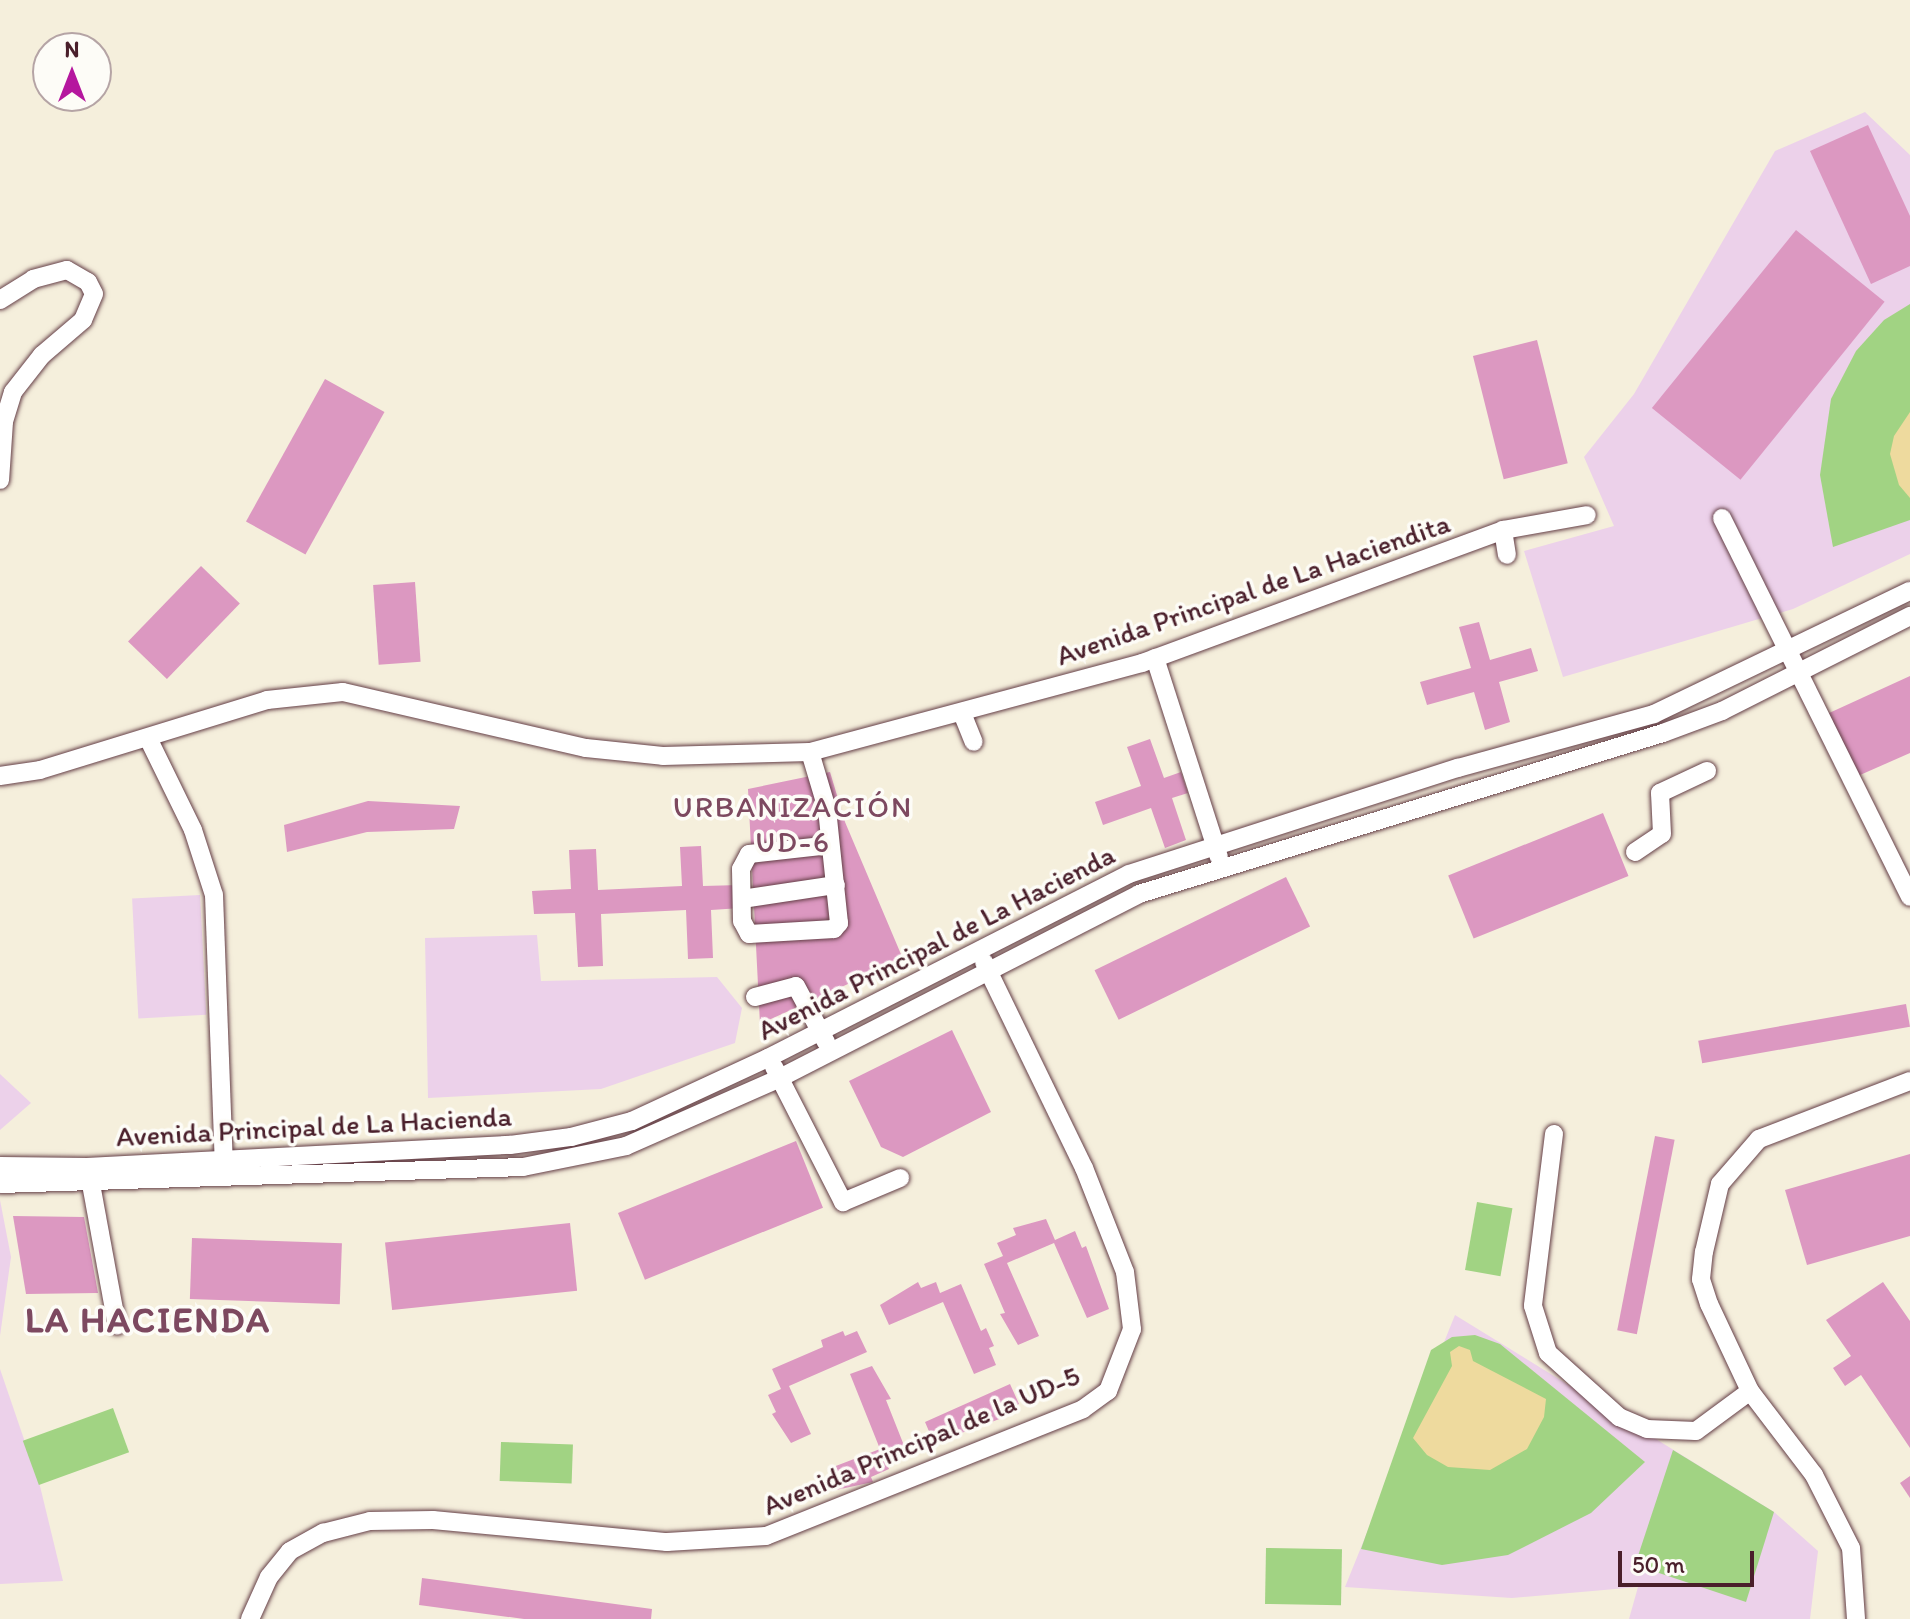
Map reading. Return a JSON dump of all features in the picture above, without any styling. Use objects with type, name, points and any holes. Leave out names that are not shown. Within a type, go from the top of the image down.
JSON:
[{"type":"street","points":[[0,300],[33,279],[67,270],[88,282],[94,294],[83,320],[42,355],[13,392],[4,422],[0,480]]},
{"type":"street","name":"Avenida Principal de La Haciendita","points":[[0,776],[148,738],[267,700],[342,686],[586,748],[663,756],[810,752],[1155,658],[1274,621],[1503,530],[1587,515]]},
{"type":"street","points":[[1722,518],[1910,897]]},
{"type":"street","points":[[1503,530],[1507,555]]},
{"type":"street","name":"Avenida Principal de La Hacienda","points":[[0,1184],[223,1159],[510,1145],[571,1137],[654,1112],[821,1032],[976,949],[1129,874],[1275,826],[1681,704],[1910,591]]},
{"type":"street","name":"Avenida Principal de La Hacienda","points":[[0,1166],[89,1176],[225,1179],[523,1167],[571,1160],[626,1146],[780,1078],[1105,909],[1283,847],[1690,723],[1910,616]]},
{"type":"street","points":[[1155,658],[1221,867]]},
{"type":"street","points":[[1681,704],[1690,723]]},
{"type":"street","points":[[962,713],[974,742]]},
{"type":"street","points":[[148,738],[193,830],[214,895],[225,1179]]},
{"type":"street","points":[[810,752],[827,809],[840,915],[834,929],[756,936],[742,921],[741,869],[749,854],[830,845]]},
{"type":"street","points":[[1635,852],[1662,834],[1660,793],[1707,771]]},
{"type":"street","points":[[1275,826],[1283,847]]},
{"type":"street","points":[[742,899],[836,885]]},
{"type":"street","name":"Avenida Principal de la UD-5","points":[[250,1619],[269,1577],[290,1551],[323,1533],[370,1521],[433,1520],[667,1542],[766,1536],[1083,1409],[1108,1391],[1132,1329],[1125,1272],[1089,1179],[976,949]]},
{"type":"street","points":[[755,997],[796,986],[830,1052]]},
{"type":"street","points":[[768,1058],[843,1202],[900,1178]]},
{"type":"street","points":[[1856,1619],[1851,1548],[1836,1511],[1750,1391],[1701,1279],[1708,1217],[1720,1184],[1759,1139],[1910,1081]]},
{"type":"street","points":[[1554,1134],[1533,1306],[1548,1353],[1619,1417],[1647,1429],[1696,1431],[1750,1391]]},
{"type":"street","points":[[89,1176],[117,1325]]},
{"type":"shaded area","points":[[1865,112],[1910,155],[1910,554],[1793,609],[1563,677],[1524,551],[1614,526],[1584,457],[1634,394],[1775,151]]},
{"type":"shaded area","points":[[200,895],[206,1015],[138,1018],[132,899]]},
{"type":"shaded area","points":[[537,935],[541,981],[717,977],[742,1008],[735,1043],[601,1089],[428,1098],[425,938]]},
{"type":"shaded area","points":[[0,1074],[31,1103],[0,1130]]},
{"type":"shaded area","points":[[0,1200],[11,1257],[0,1336]]},
{"type":"shaded area","points":[[1455,1315],[1774,1512],[1818,1551],[1810,1619],[1629,1619],[1638,1587],[1512,1598],[1345,1587]]},
{"type":"shaded area","points":[[0,1369],[40,1486],[63,1581],[0,1584]]},
{"type":"green space","points":[[1910,304],[1910,520],[1833,547],[1820,475],[1831,399],[1856,351],[1884,320]]},
{"type":"green space","points":[[1477,1202],[1512,1208],[1500,1276],[1465,1270]]},
{"type":"green space","points":[[1475,1335],[1500,1344],[1645,1462],[1591,1513],[1508,1555],[1442,1565],[1361,1549],[1431,1350],[1452,1337]]},
{"type":"green space","points":[[113,1408],[129,1452],[39,1485],[23,1441]]},
{"type":"green space","points":[[501,1442],[573,1445],[572,1483],[500,1481]]},
{"type":"green space","points":[[1673,1450],[1774,1512],[1746,1602],[1635,1565]]},
{"type":"green space","points":[[1266,1548],[1342,1549],[1341,1605],[1265,1604]]},
{"type":"sand","points":[[1910,412],[1910,498],[1899,485],[1890,454],[1894,436]]},
{"type":"sand","points":[[1459,1346],[1470,1350],[1473,1361],[1546,1399],[1544,1417],[1527,1449],[1490,1470],[1448,1467],[1427,1455],[1413,1438],[1452,1366],[1450,1352]]},
{"type":"building","points":[[1868,125],[1910,216],[1910,266],[1871,284],[1810,151]]},
{"type":"building","points":[[1796,230],[1885,302],[1740,480],[1652,408]]},
{"type":"building","points":[[1537,340],[1568,463],[1504,479],[1473,356]]},
{"type":"building","points":[[325,379],[384,412],[305,555],[246,522]]},
{"type":"building","points":[[201,566],[240,604],[167,679],[128,642]]},
{"type":"building","points":[[415,582],[421,662],[379,665],[373,585]]},
{"type":"building","points":[[1479,622],[1490,660],[1531,648],[1538,671],[1499,682],[1510,722],[1485,730],[1474,692],[1427,705],[1420,682],[1471,668],[1459,627]]},
{"type":"building","points":[[1910,676],[1910,753],[1851,779],[1816,719]]},
{"type":"building","points":[[1150,739],[1164,778],[1181,772],[1188,793],[1172,798],[1186,840],[1165,848],[1151,808],[1103,825],[1095,802],[1141,786],[1127,747]]},
{"type":"building","points":[[830,772],[845,822],[903,959],[760,1024],[748,789]]},
{"type":"building","points":[[368,801],[460,806],[454,829],[367,832],[287,852],[284,825]]},
{"type":"building","points":[[1603,813],[1628,876],[1474,939],[1448,876]]},
{"type":"building","points":[[701,846],[703,886],[740,885],[741,908],[711,910],[713,958],[688,959],[686,910],[601,914],[603,966],[578,967],[575,913],[534,914],[532,891],[571,889],[569,850],[596,849],[598,890],[682,886],[680,847]]},
{"type":"building","points":[[1286,877],[1310,926],[1119,1020],[1095,970]]},
{"type":"building","points":[[1906,1004],[1910,1027],[1702,1063],[1698,1041]]},
{"type":"building","points":[[952,1030],[991,1112],[903,1157],[881,1147],[849,1081]]},
{"type":"building","points":[[1655,1136],[1675,1140],[1637,1334],[1617,1330]]},
{"type":"building","points":[[796,1141],[823,1208],[645,1280],[618,1213]]},
{"type":"building","points":[[1910,1154],[1910,1236],[1807,1265],[1785,1190]]},
{"type":"building","points":[[13,1216],[84,1217],[98,1293],[26,1294]]},
{"type":"building","points":[[1046,1219],[1055,1240],[1075,1231],[1082,1248],[1086,1246],[1109,1309],[1087,1318],[1054,1243],[1007,1263],[1039,1336],[1018,1345],[1000,1314],[1005,1313],[984,1264],[1003,1256],[997,1243],[1016,1235],[1013,1228]]},
{"type":"building","points":[[570,1223],[577,1291],[392,1310],[385,1242]]},
{"type":"building","points":[[192,1238],[342,1243],[340,1304],[190,1299]]},
{"type":"building","points":[[918,1282],[921,1288],[936,1282],[940,1293],[961,1284],[981,1331],[986,1328],[994,1346],[989,1348],[996,1365],[974,1374],[943,1302],[889,1325],[880,1305]]},
{"type":"building","points":[[1883,1282],[1910,1321],[1910,1448],[1861,1375],[1845,1386],[1833,1368],[1851,1356],[1826,1320]]},
{"type":"building","points":[[843,1331],[845,1336],[857,1331],[867,1352],[789,1386],[811,1434],[791,1443],[772,1414],[776,1412],[768,1395],[781,1389],[772,1369],[823,1347],[821,1340]]},
{"type":"building","points":[[872,1366],[891,1399],[886,1400],[905,1448],[884,1457],[889,1469],[871,1477],[873,1482],[836,1490],[828,1469],[880,1449],[850,1374]]},
{"type":"building","points":[[1010,1384],[1019,1404],[1003,1412],[1005,1417],[934,1443],[925,1422]]},
{"type":"building","points":[[1910,1476],[1910,1498],[1900,1483]]},
{"type":"building","points":[[422,1578],[652,1609],[651,1619],[524,1619],[419,1605]]},
{"type":"district","name":"URBANIZACIÓN UD-6","points":[[793,824]]},
{"type":"district","name":"LA HACIENDA","points":[[148,1320]]}]
